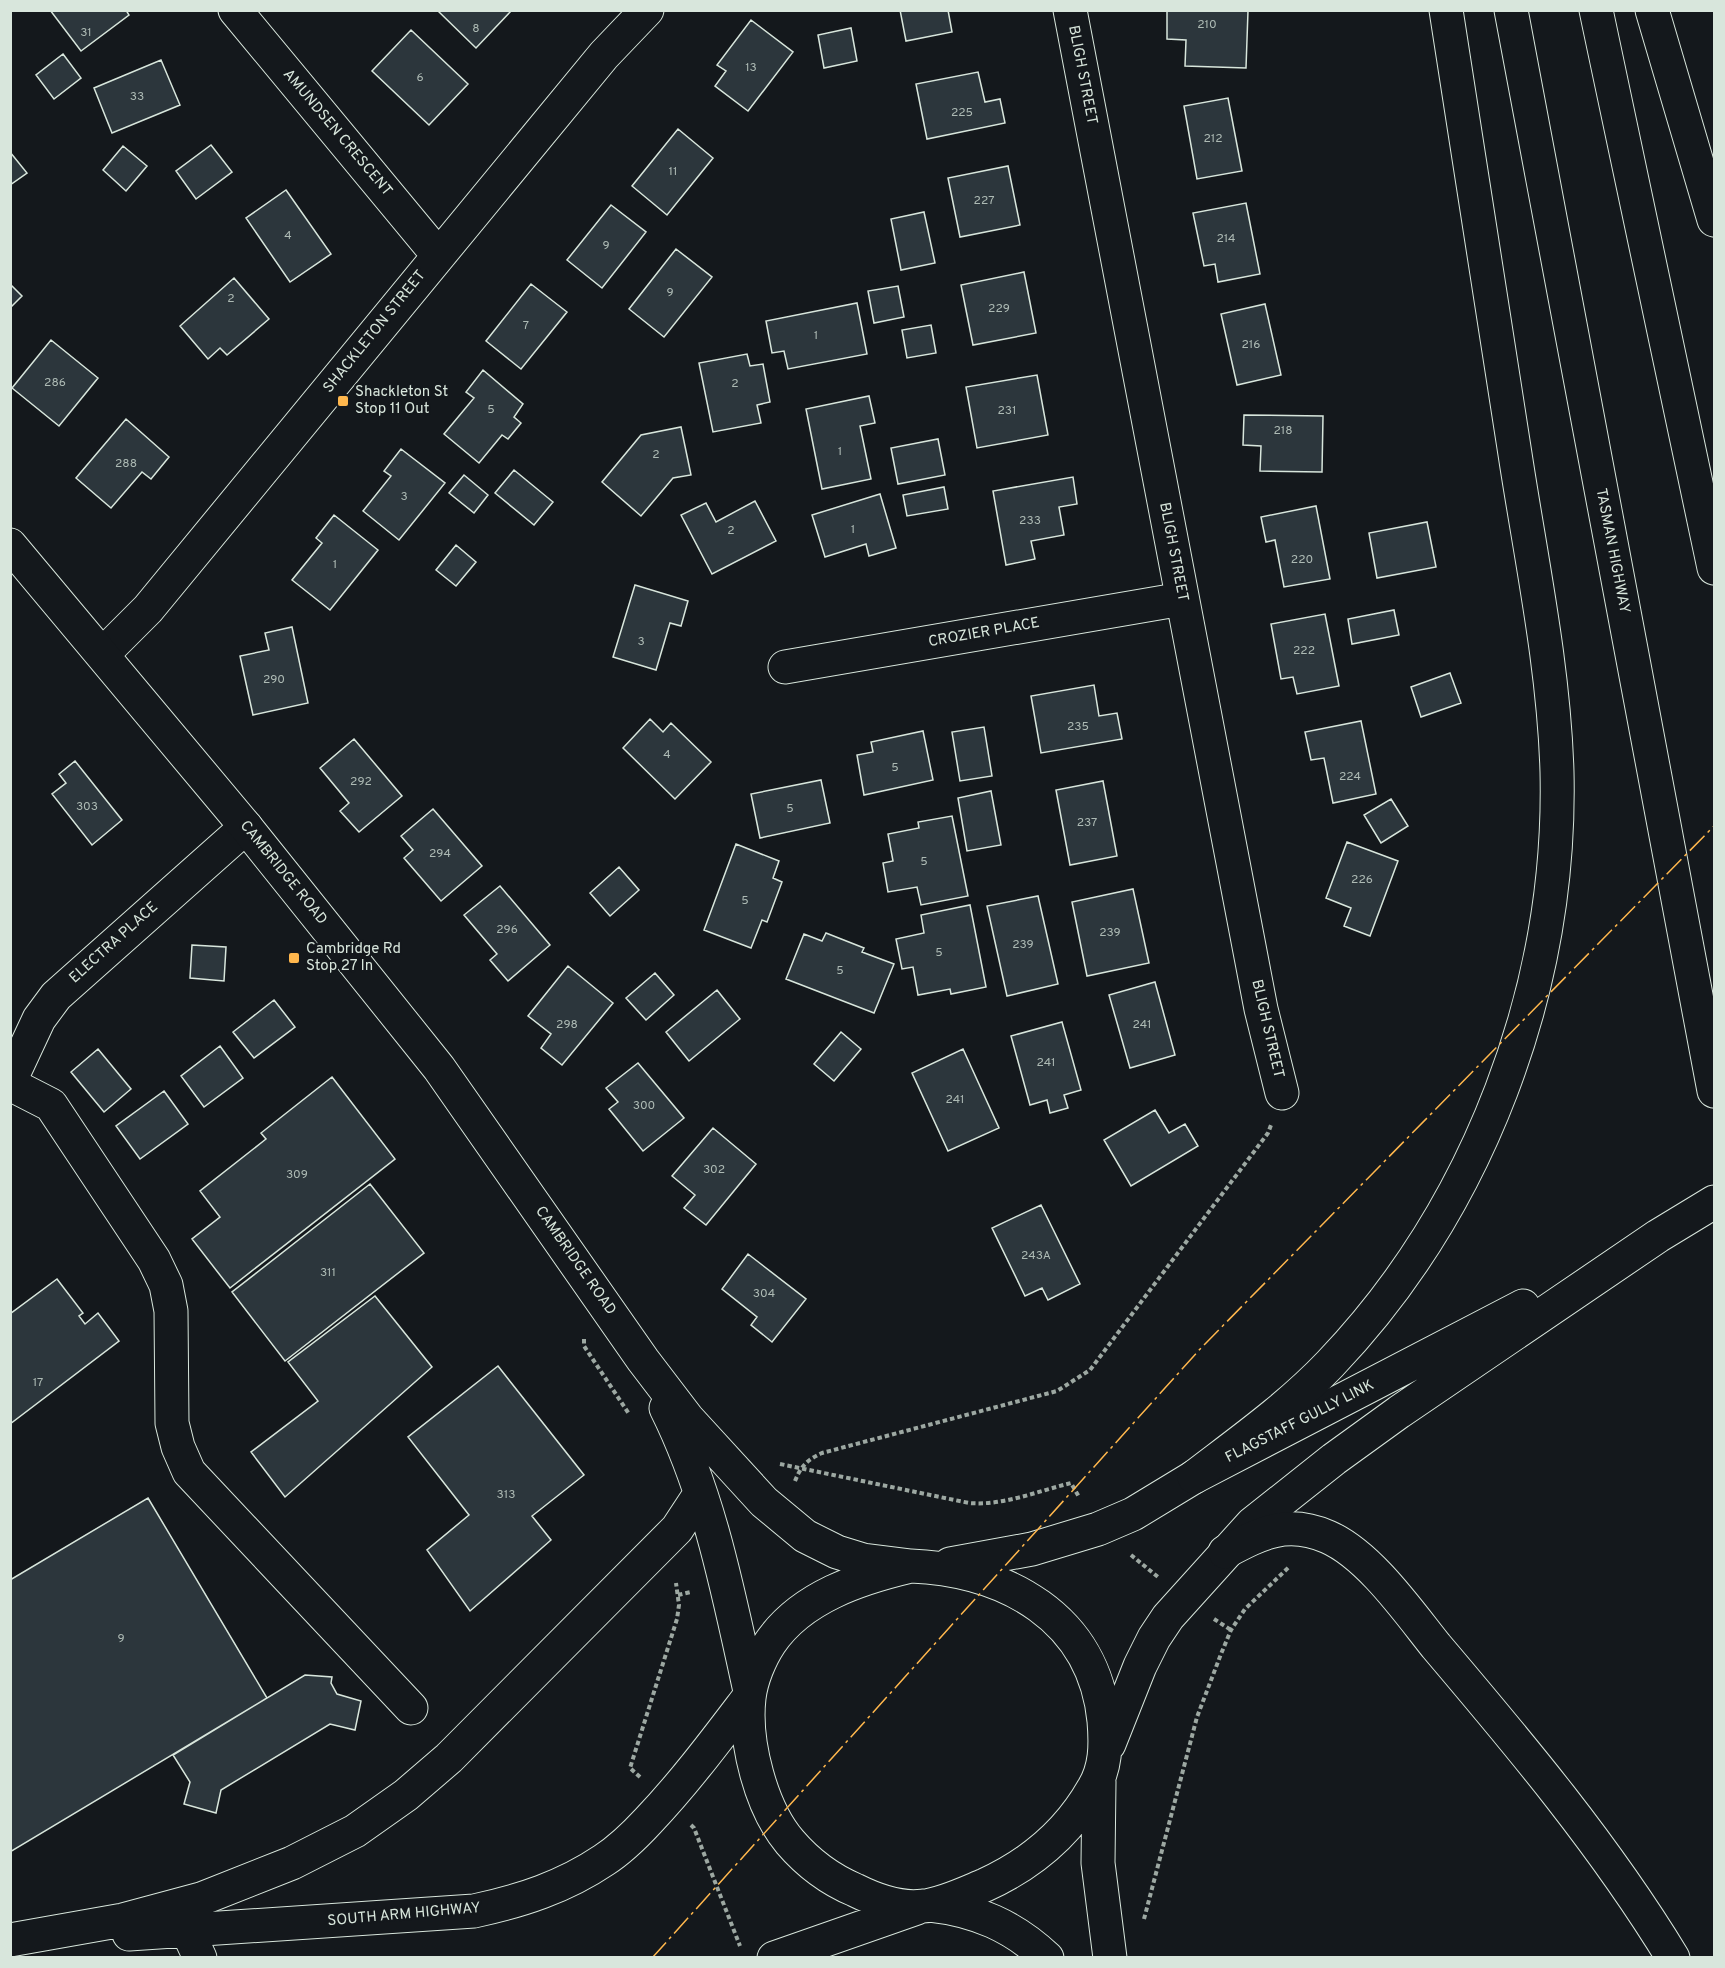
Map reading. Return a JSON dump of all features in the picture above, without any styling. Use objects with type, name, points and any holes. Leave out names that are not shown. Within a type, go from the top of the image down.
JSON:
[{"type":"main road","name":"AMUNDSEN CRESCENT","points":[[235,10],[438,255]]},
{"type":"main road","name":"SHACKLETON STREET","points":[[103,654],[148,609],[604,55],[647,10]]},
{"type":"main road","name":"BLIGH STREET","points":[[1070,10],[1259,998],[1282,1093]]},
{"type":"main road","points":[[1194,1477],[1279,1413],[1328,1367],[1358,1334],[1431,1236],[1458,1188],[1509,1072],[1528,1007],[1542,945],[1554,840],[1557,776],[1554,724],[1539,609],[1446,10]]},
{"type":"main road","name":"TASMAN HIGHWAY","points":[[1510,10],[1714,1091]]},
{"type":"main road","points":[[1596,10],[1714,568]]},
{"type":"main road","points":[[1652,10],[1714,220]]},
{"type":"main road","name":"CAMBRIDGE ROAD","points":[[10,545],[246,827],[439,1068],[643,1360],[688,1419],[751,1488],[780,1517],[805,1536],[837,1552],[883,1564],[919,1566]]},
{"type":"main road","name":"CROZIER PLACE","points":[[785,667],[1182,599]]},
{"type":"main road","name":"ELECTRA PLACE","points":[[10,1083],[39,1019],[56,996],[246,827]]},
{"type":"main road","points":[[10,1083],[51,1105],[154,1260],[166,1285],[171,1311],[172,1423],[177,1447],[189,1472],[411,1708]]},
{"type":"main road","name":"FLAGSTAFF GULLY LINK","points":[[1102,1767],[1140,1666],[1154,1638],[1183,1597],[1252,1524],[1334,1459],[1399,1412],[1658,1236],[1714,1202]]},
{"type":"main road","name":"FLAGSTAFF GULLY LINK","points":[[919,1566],[976,1561],[1032,1549],[1098,1529],[1133,1514],[1194,1477],[1658,1236]]},
{"type":"main road","name":"CAMBRIDGE ROAD","points":[[643,1360],[669,1413],[700,1494],[719,1556],[750,1694]]},
{"type":"main road","points":[[10,1941],[160,1911],[235,1887],[292,1863],[346,1836],[406,1795],[475,1733],[667,1539],[688,1514],[700,1494]]},
{"type":"main road","points":[[1225,1552],[1269,1530],[1300,1529],[1324,1535],[1341,1543],[1362,1559],[1541,1773],[1653,1924],[1673,1958]]},
{"type":"main road","points":[[1047,1958],[1014,1932],[988,1917],[947,1907],[885,1902],[867,1896],[837,1882],[810,1863],[788,1840],[771,1813],[758,1783],[749,1725],[750,1694],[758,1665],[770,1643],[798,1614],[824,1597],[861,1580],[919,1566],[958,1570],[1006,1586],[1028,1597],[1061,1623],[1091,1669],[1103,1712],[1098,1863],[1110,1958]]},
{"type":"main road","name":"SOUTH ARM HIGHWAY","points":[[10,1941],[187,1948],[474,1911],[513,1902],[552,1889],[606,1859],[632,1838],[666,1802],[750,1694]]},
{"type":"main road","points":[[774,1958],[975,1889],[1003,1877],[1027,1863],[1064,1830],[1083,1808],[1102,1767]]},
{"type":"main road","points":[[187,1948],[194,1917],[203,1907],[235,1887]]},
{"type":"path","points":[[1098,1529],[1071,1483],[983,1504],[939,1498],[800,1468],[809,1459],[822,1453],[1057,1391],[1090,1370],[1268,1133],[1282,1093]]},
{"type":"path","points":[[584,1335],[584,1346],[629,1415]]},
{"type":"path","points":[[1142,1927],[1197,1717],[1231,1630],[1245,1609],[1262,1591],[1324,1535]]},
{"type":"path","points":[[667,1539],[678,1595]]},
{"type":"building","points":[[50,10],[126,10],[129,15],[81,51]]},
{"type":"building","points":[[437,10],[512,10],[476,48]]},
{"type":"building","points":[[900,10],[948,10],[952,32],[906,41]]},
{"type":"building","points":[[1167,10],[1248,11],[1246,68],[1185,66],[1186,40],[1167,39]]},
{"type":"building","points":[[751,20],[793,52],[748,111],[715,86],[726,71],[717,65]]},
{"type":"building","points":[[851,28],[857,61],[824,68],[818,35]]},
{"type":"building","points":[[411,30],[468,84],[429,125],[372,71]]},
{"type":"building","points":[[63,54],[81,78],[54,99],[36,75]]},
{"type":"building","points":[[161,60],[180,105],[112,133],[94,88]]},
{"type":"building","points":[[978,72],[985,102],[1000,99],[1005,123],[927,139],[916,84]]},
{"type":"building","points":[[1228,98],[1242,171],[1197,179],[1184,106]]},
{"type":"building","points":[[678,129],[713,158],[667,215],[632,186]]},
{"type":"building","points":[[211,145],[232,172],[196,199],[176,171]]},
{"type":"building","points":[[123,146],[147,166],[126,191],[103,170]]},
{"type":"building","points":[[10,152],[27,173],[10,185]]},
{"type":"building","points":[[1008,166],[1020,225],[960,237],[948,178]]},
{"type":"building","points":[[286,190],[331,254],[290,282],[246,218]]},
{"type":"building","points":[[1246,203],[1260,274],[1218,282],[1215,264],[1204,266],[1193,213]]},
{"type":"building","points":[[611,205],[646,232],[602,288],[567,260]]},
{"type":"building","points":[[924,212],[935,263],[901,270],[891,219]]},
{"type":"building","points":[[676,249],[712,277],[664,337],[629,309]]},
{"type":"building","points":[[1024,272],[1036,333],[973,345],[961,285]]},
{"type":"building","points":[[234,278],[269,319],[227,355],[220,348],[208,359],[180,326]]},
{"type":"building","points":[[10,284],[22,296],[10,308]]},
{"type":"building","points":[[531,284],[567,312],[521,369],[486,341]]},
{"type":"building","points":[[898,286],[904,317],[874,323],[868,291]]},
{"type":"building","points":[[857,303],[867,354],[788,369],[784,351],[772,353],[766,321]]},
{"type":"building","points":[[1265,304],[1281,375],[1237,385],[1221,314]]},
{"type":"building","points":[[931,325],[936,353],[907,358],[902,330]]},
{"type":"building","points":[[51,340],[98,378],[59,426],[12,388]]},
{"type":"building","points":[[747,354],[750,366],[763,364],[770,402],[757,405],[761,423],[713,432],[699,363]]},
{"type":"building","points":[[483,370],[523,404],[514,417],[521,423],[508,439],[502,435],[479,463],[444,434],[474,398],[466,392]]},
{"type":"building","points":[[1037,375],[1048,435],[977,448],[966,387]]},
{"type":"building","points":[[869,396],[875,423],[860,426],[871,479],[822,489],[806,409]]},
{"type":"building","points":[[1244,415],[1323,416],[1322,472],[1260,471],[1261,446],[1243,445]]},
{"type":"building","points":[[126,419],[169,457],[151,479],[142,472],[111,508],[76,478]]},
{"type":"building","points":[[681,427],[691,475],[673,478],[641,516],[602,482],[641,435]]},
{"type":"building","points":[[938,439],[945,475],[898,484],[891,448]]},
{"type":"building","points":[[401,449],[445,483],[399,540],[363,511],[391,476],[384,471]]},
{"type":"building","points":[[514,470],[553,502],[534,525],[495,493]]},
{"type":"building","points":[[464,475],[488,495],[474,513],[449,493]]},
{"type":"building","points":[[1073,477],[1077,504],[1059,507],[1064,535],[1031,541],[1035,559],[1006,565],[993,491]]},
{"type":"building","points":[[944,487],[948,509],[907,516],[903,495]]},
{"type":"building","points":[[880,494],[896,548],[869,556],[866,544],[825,557],[812,515]]},
{"type":"building","points":[[755,501],[776,541],[712,574],[681,515],[706,503],[716,522]]},
{"type":"building","points":[[1316,506],[1330,579],[1284,587],[1275,540],[1266,542],[1261,517]]},
{"type":"building","points":[[334,515],[378,550],[330,610],[292,580],[322,543],[316,538]]},
{"type":"building","points":[[1427,522],[1436,567],[1377,578],[1369,533]]},
{"type":"building","points":[[456,545],[476,562],[456,586],[436,570]]},
{"type":"building","points":[[635,585],[688,601],[681,626],[670,623],[656,670],[613,657]]},
{"type":"building","points":[[1394,610],[1399,635],[1352,644],[1348,619]]},
{"type":"building","points":[[1325,614],[1339,686],[1297,694],[1293,677],[1281,679],[1271,624]]},
{"type":"building","points":[[292,627],[308,703],[253,715],[240,656],[269,650],[265,633]]},
{"type":"building","points":[[1450,673],[1461,703],[1421,717],[1411,687]]},
{"type":"building","points":[[1094,685],[1099,716],[1117,713],[1122,739],[1041,753],[1031,696]]},
{"type":"building","points":[[650,719],[663,732],[671,723],[711,762],[675,799],[623,748]]},
{"type":"building","points":[[1361,721],[1376,794],[1333,803],[1324,758],[1311,760],[1305,732]]},
{"type":"building","points":[[984,727],[992,776],[960,781],[952,732]]},
{"type":"building","points":[[923,731],[933,780],[864,795],[857,755],[873,752],[871,742]]},
{"type":"building","points":[[354,739],[402,796],[359,832],[340,811],[349,803],[320,768]]},
{"type":"building","points":[[75,761],[122,820],[92,845],[52,794],[66,783],[59,774]]},
{"type":"building","points":[[821,780],[830,823],[760,838],[751,794]]},
{"type":"building","points":[[1103,781],[1117,856],[1070,865],[1056,790]]},
{"type":"building","points":[[991,791],[1001,845],[967,851],[958,798]]},
{"type":"building","points":[[1391,799],[1408,826],[1381,843],[1364,815]]},
{"type":"building","points":[[433,809],[482,866],[441,901],[404,858],[413,850],[401,836]]},
{"type":"building","points":[[952,816],[968,896],[921,905],[917,887],[888,892],[883,863],[893,861],[888,834],[919,828],[918,822]]},
{"type":"building","points":[[1347,842],[1398,861],[1370,936],[1344,926],[1351,908],[1326,898]]},
{"type":"building","points":[[736,844],[779,861],[773,878],[782,882],[767,922],[762,920],[751,948],[704,930]]},
{"type":"building","points":[[619,867],[639,890],[610,916],[590,893]]},
{"type":"building","points":[[500,886],[550,945],[508,981],[490,960],[497,954],[464,915]]},
{"type":"building","points":[[1133,889],[1149,963],[1087,976],[1072,902]]},
{"type":"building","points":[[1038,896],[1058,984],[1007,996],[987,906]]},
{"type":"building","points":[[970,905],[986,987],[951,994],[950,989],[918,995],[913,967],[902,969],[896,939],[924,933],[921,915]]},
{"type":"building","points":[[826,933],[864,948],[862,952],[894,964],[874,1013],[786,979],[804,934],[822,941]]},
{"type":"building","points":[[192,945],[226,947],[224,981],[190,978]]},
{"type":"building","points":[[568,966],[613,1003],[562,1065],[541,1048],[551,1034],[528,1016]]},
{"type":"building","points":[[655,973],[674,995],[646,1020],[626,998]]},
{"type":"building","points":[[1155,982],[1175,1055],[1130,1068],[1109,995]]},
{"type":"building","points":[[717,990],[740,1019],[689,1061],[666,1032]]},
{"type":"building","points":[[274,1000],[295,1027],[254,1058],[233,1032]]},
{"type":"building","points":[[1062,1022],[1081,1090],[1064,1095],[1068,1108],[1050,1113],[1047,1100],[1030,1105],[1011,1036]]},
{"type":"building","points":[[841,1032],[861,1049],[834,1081],[814,1064]]},
{"type":"building","points":[[220,1046],[243,1078],[204,1107],[181,1076]]},
{"type":"building","points":[[98,1049],[131,1089],[104,1112],[71,1072]]},
{"type":"building","points":[[963,1049],[999,1128],[948,1151],[912,1073]]},
{"type":"building","points":[[638,1063],[684,1118],[643,1151],[609,1109],[618,1102],[606,1088]]},
{"type":"building","points":[[332,1077],[395,1159],[230,1288],[192,1239],[220,1217],[200,1191],[266,1139],[261,1133]]},
{"type":"building","points":[[164,1091],[188,1124],[140,1159],[116,1126]]},
{"type":"building","points":[[1155,1110],[1169,1133],[1185,1124],[1198,1146],[1131,1186],[1104,1140]]},
{"type":"building","points":[[713,1128],[756,1164],[706,1225],[684,1208],[695,1195],[672,1176]]},
{"type":"building","points":[[370,1184],[424,1253],[285,1361],[232,1292]]},
{"type":"building","points":[[1041,1205],[1080,1284],[1048,1300],[1042,1288],[1025,1296],[992,1228]]},
{"type":"building","points":[[748,1254],[806,1299],[772,1342],[751,1325],[757,1317],[722,1289]]},
{"type":"building","points":[[57,1279],[83,1313],[79,1316],[85,1324],[98,1313],[119,1341],[10,1424],[10,1314]]},
{"type":"building","points":[[375,1296],[432,1367],[285,1497],[251,1452],[318,1401],[288,1362]]},
{"type":"building","points":[[498,1366],[584,1475],[532,1516],[551,1540],[470,1611],[427,1550],[469,1515],[408,1437]]},
{"type":"building","points":[[148,1498],[267,1698],[10,1852],[10,1580]]},
{"type":"building","points":[[305,1675],[332,1677],[331,1683],[337,1694],[361,1701],[355,1730],[330,1724],[221,1790],[216,1813],[184,1804],[190,1782],[173,1755]]},
{"type":"power","points":[[652,1958],[1201,1348],[1714,826]]},
{"type":"place","name":"Shackleton St Stop 11 Out","points":[[343,401]]},
{"type":"place","name":"Cambridge Rd Stop 27 In","points":[[294,958]]}]
